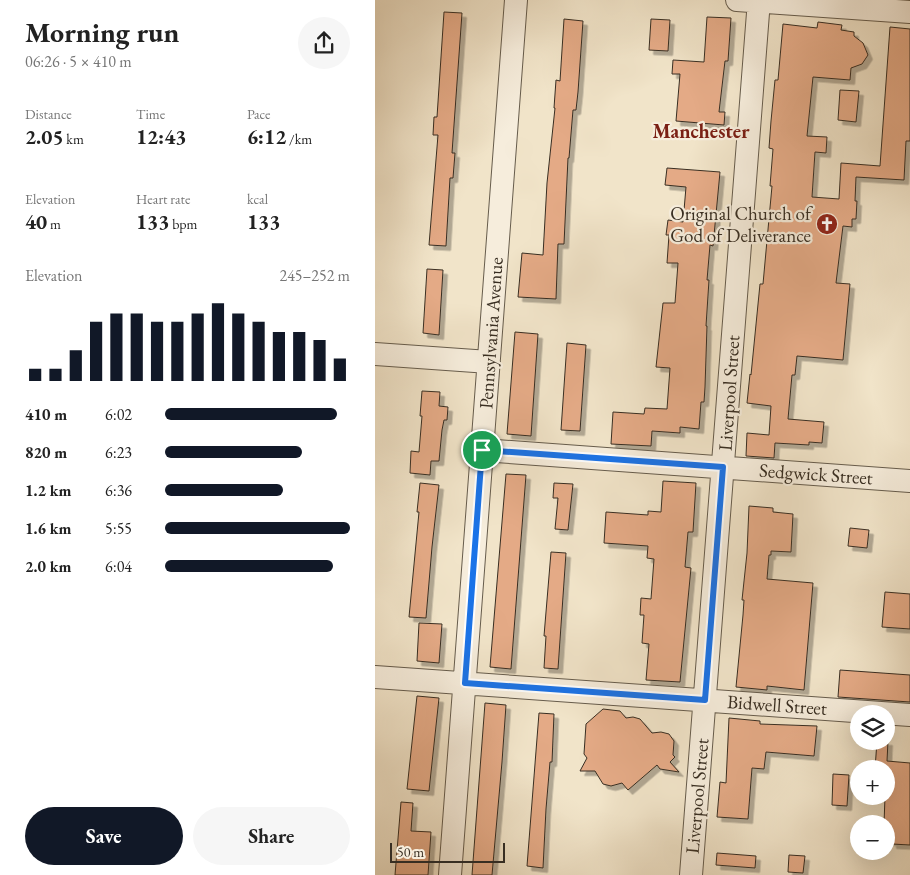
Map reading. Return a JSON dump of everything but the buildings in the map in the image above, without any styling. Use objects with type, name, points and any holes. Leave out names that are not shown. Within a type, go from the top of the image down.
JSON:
[{"type":"street","name":"Pennsylvania Avenue","points":[[450,875],[516,0]]},
{"type":"street","points":[[737,0],[910,12]]},
{"type":"street","name":"Liverpool Street","points":[[691,875],[759,1]]},
{"type":"street","points":[[375,354],[489,362]]},
{"type":"street","name":"Sedgwick Street","points":[[482,450],[910,481]]},
{"type":"street","name":"Bidwell Street","points":[[375,677],[910,715]]},
{"type":"place","name":"Original Church of God of Deliverance","points":[[827,224]]},
{"type":"district","name":"Manchester","points":[[701,131]]},
{"type":"route","points":[[482,450],[723,467],[705,700],[465,683],[482,450]]}]
